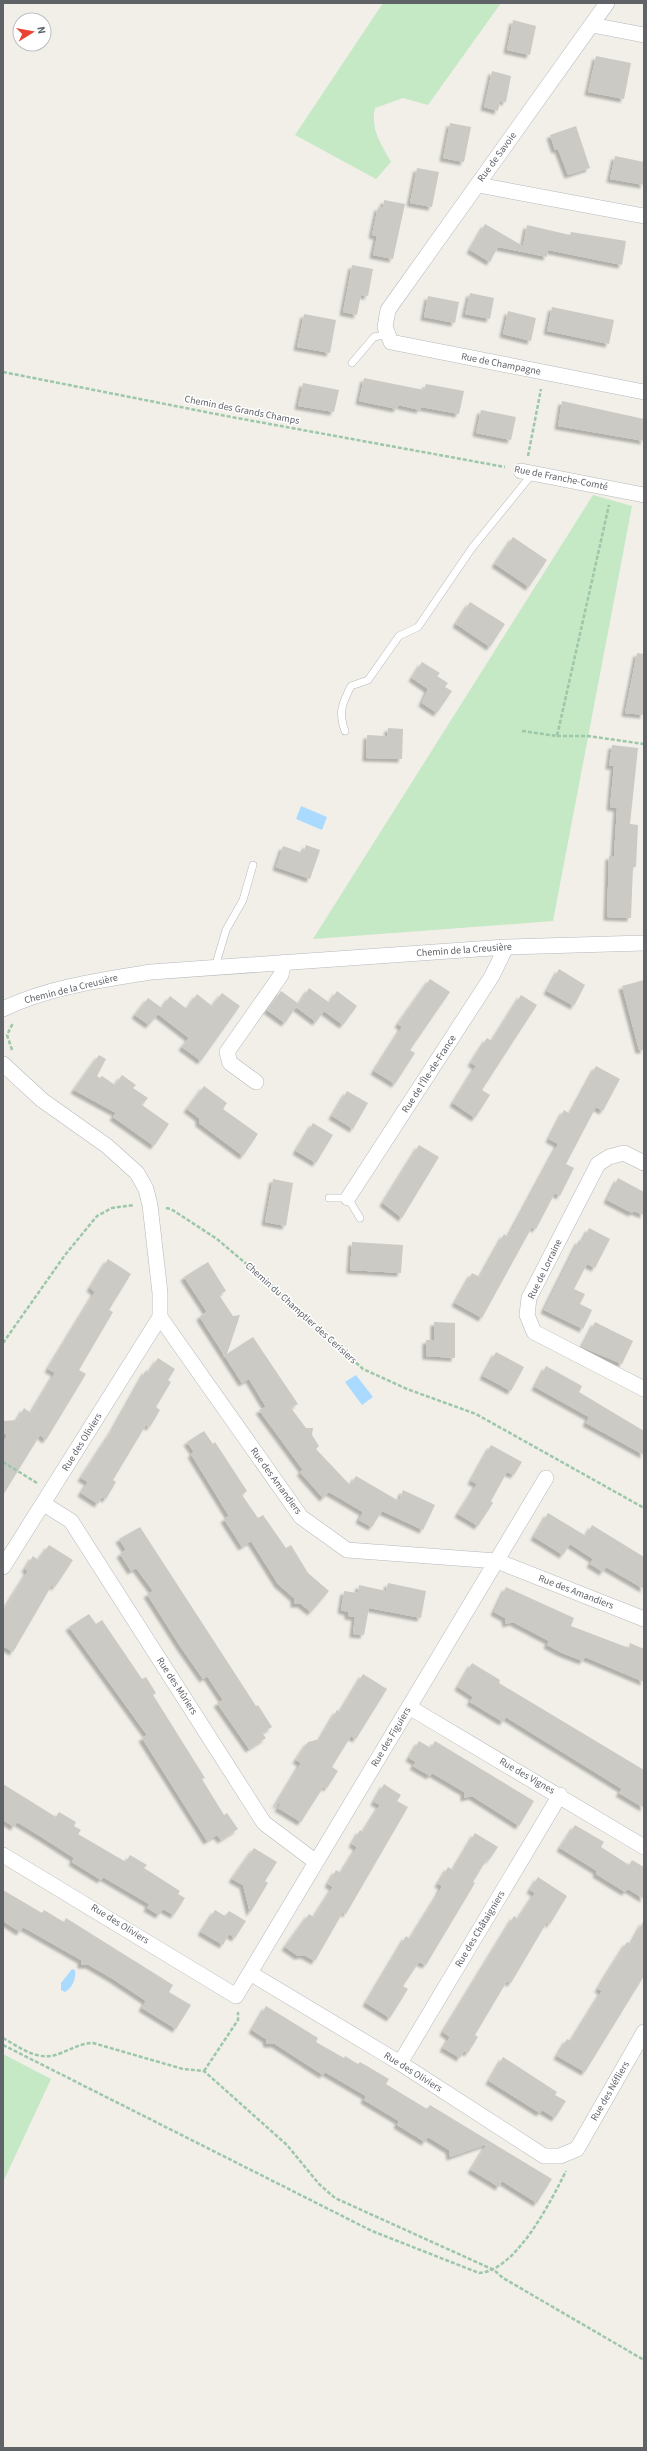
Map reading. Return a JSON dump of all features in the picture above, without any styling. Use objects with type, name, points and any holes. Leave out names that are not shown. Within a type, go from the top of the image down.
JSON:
[{"type":"street","name":"Rue de Savoie","points":[[388,334],[385,327],[388,310],[607,3]]},
{"type":"street","points":[[592,25],[644,35]]},
{"type":"street","points":[[478,185],[644,216]]},
{"type":"street","name":"Rue de Champagne","points":[[388,334],[391,342],[644,392]]},
{"type":"street","name":"Rue de Franche-Comté","points":[[526,472],[644,495]]},
{"type":"street","name":"Chemin de la Creusière","points":[[3,1009],[46,993],[100,980],[151,972],[506,947],[644,943]]},
{"type":"street","name":"Rue de l'Île-de-France","points":[[348,1198],[492,976],[506,947]]},
{"type":"street","points":[[256,1082],[230,1063],[227,1052],[281,975],[284,962]]},
{"type":"street","points":[[8,1059],[42,1100],[107,1146],[137,1173],[146,1189],[144,1205],[160,1294],[160,1317]]},
{"type":"street","name":"Rue de Lorraine","points":[[644,1163],[624,1153],[609,1157],[598,1164],[529,1298],[527,1315],[534,1332],[644,1389]]},
{"type":"street","name":"Rue des Oliviers","points":[[3,1566],[48,1498],[160,1317]]},
{"type":"street","name":"Rue des Amandiers","points":[[160,1317],[301,1516],[347,1550],[497,1561],[644,1618]]},
{"type":"street","name":"Rue des Figuiers","points":[[236,1996],[546,1478]]},
{"type":"street","name":"Rue des Mûriers","points":[[48,1498],[71,1520],[264,1823],[316,1862]]},
{"type":"street","name":"Rue des Vignes","points":[[409,1707],[644,1846]]},
{"type":"street","name":"Rue des Châtaigniers","points":[[400,2063],[560,1795]]},
{"type":"street","name":"Rue des Oliviers","points":[[3,1855],[236,1996]]},
{"type":"street","name":"Rue des Oliviers","points":[[250,1973],[400,2063],[544,2156],[560,2156],[577,2149]]},
{"type":"street","name":"Rue des Néfliers","points":[[577,2149],[644,2032]]},
{"type":"lane","points":[[352,363],[374,337],[388,334]]},
{"type":"lane","points":[[346,732],[340,717],[343,701],[351,686],[368,680],[399,636],[418,627],[526,472]]},
{"type":"lane","points":[[215,967],[226,930],[243,900],[253,865]]},
{"type":"lane","points":[[329,1198],[348,1198],[360,1218]]},
{"type":"path","name":"Chemin des Grands Champs","points":[[3,372],[226,416],[478,461]]},
{"type":"path","points":[[526,472],[544,373]]},
{"type":"path","name":"Rue de Franche-Comté","points":[[478,461],[526,472]]},
{"type":"path","points":[[558,736],[613,489]]},
{"type":"path","points":[[522,731],[558,736],[588,736],[644,744]]},
{"type":"path","points":[[8,1059],[7,1035],[14,1021],[18,1018]]},
{"type":"path","points":[[136,1199],[144,1205]]},
{"type":"path","name":"Chemin du Champtier des Cerisiers","points":[[3,1343],[64,1255],[97,1216],[112,1208],[144,1205],[171,1209],[217,1239],[270,1284],[362,1369],[407,1389],[476,1414],[644,1508]]},
{"type":"path","points":[[3,1462],[48,1498]]},
{"type":"path","points":[[204,2071],[238,2020],[236,1996]]},
{"type":"path","points":[[3,2038],[42,2057],[59,2054],[84,2043],[93,2043],[183,2069],[204,2071],[287,2145],[319,2184],[335,2198],[494,2270],[503,2278],[644,2360]]},
{"type":"path","points":[[3,2045],[372,2231],[468,2270],[479,2273],[494,2270],[512,2257],[522,2245],[564,2175],[577,2149]]},
{"type":"green space","points":[[383,3],[501,3],[428,105],[403,98],[375,108],[375,130],[380,143],[391,162],[376,179],[295,135]]},
{"type":"green space","points":[[593,495],[632,506],[553,921],[313,939]]},
{"type":"green space","points":[[3,2054],[51,2079],[3,2182]]},
{"type":"water","points":[[301,806],[327,817],[322,830],[296,819]]},
{"type":"water","points":[[356,1375],[373,1397],[362,1405],[345,1382]]},
{"type":"water","points":[[72,1969],[75,1970],[75,1977],[70,1988],[65,1992],[61,1990],[61,1983]]},
{"type":"building","points":[[513,20],[536,26],[530,55],[507,50]]},
{"type":"building","points":[[596,56],[631,63],[624,99],[588,92]]},
{"type":"building","points":[[492,71],[511,76],[506,102],[500,101],[498,111],[484,107]]},
{"type":"building","points":[[450,123],[471,127],[464,162],[443,158]]},
{"type":"building","points":[[576,126],[590,168],[568,175],[558,149],[555,150],[550,135]]},
{"type":"building","points":[[615,156],[644,162],[644,185],[610,179]]},
{"type":"building","points":[[417,168],[439,172],[432,207],[410,203]]},
{"type":"building","points":[[384,200],[405,204],[393,259],[373,255],[377,236],[372,235],[378,207],[383,208]]},
{"type":"building","points":[[485,224],[523,246],[527,225],[570,235],[571,232],[626,241],[622,265],[548,250],[547,257],[498,247],[490,262],[470,250]]},
{"type":"building","points":[[352,265],[373,269],[368,296],[361,295],[357,315],[343,312]]},
{"type":"building","points":[[470,293],[494,298],[490,319],[465,314]]},
{"type":"building","points":[[428,296],[459,302],[455,323],[424,317]]},
{"type":"building","points":[[552,307],[614,320],[609,344],[547,331]]},
{"type":"building","points":[[508,311],[536,318],[531,341],[503,334]]},
{"type":"building","points":[[304,314],[336,320],[330,353],[297,347]]},
{"type":"building","points":[[364,378],[424,390],[426,384],[464,391],[459,414],[421,407],[420,410],[398,405],[397,409],[359,401]]},
{"type":"building","points":[[303,383],[339,390],[334,412],[298,406]]},
{"type":"building","points":[[562,401],[644,419],[644,441],[558,426]]},
{"type":"building","points":[[481,410],[516,417],[511,440],[476,433]]},
{"type":"building","points":[[513,537],[547,560],[529,587],[495,564]]},
{"type":"building","points":[[470,602],[505,624],[490,647],[456,624]]},
{"type":"building","points":[[637,653],[644,654],[644,715],[625,713]]},
{"type":"building","points":[[422,662],[440,673],[437,676],[448,683],[445,687],[452,691],[437,713],[422,703],[428,689],[412,678]]},
{"type":"building","points":[[388,728],[403,729],[402,759],[366,758],[367,735],[387,736]]},
{"type":"building","points":[[612,745],[638,748],[630,824],[638,825],[636,867],[633,867],[631,918],[607,917],[609,856],[614,856],[617,808],[610,807],[614,766],[609,766]]},
{"type":"building","points":[[306,845],[320,850],[310,879],[276,867],[283,846],[303,853]]},
{"type":"building","points":[[559,969],[585,985],[574,1006],[547,991]]},
{"type":"building","points":[[430,979],[450,992],[410,1050],[415,1053],[395,1084],[374,1071],[402,1027],[398,1024]]},
{"type":"building","points":[[644,980],[644,1050],[639,1050],[622,986]]},
{"type":"building","points":[[309,988],[330,1003],[316,1022],[296,1007],[285,1023],[267,1010],[281,991],[299,1004]]},
{"type":"building","points":[[337,991],[357,1006],[343,1025],[324,1011]]},
{"type":"building","points":[[222,993],[240,1006],[201,1061],[182,1047],[189,1038],[158,1014],[149,1025],[135,1015],[148,998],[162,1008],[170,996],[187,1009],[197,994],[212,1006]]},
{"type":"building","points":[[521,995],[537,1005],[482,1090],[490,1095],[475,1118],[453,1103],[476,1066],[471,1063],[487,1038],[492,1041]]},
{"type":"building","points":[[99,1055],[106,1059],[97,1076],[100,1078],[102,1076],[115,1085],[122,1075],[136,1085],[133,1088],[148,1098],[142,1105],[169,1124],[154,1146],[113,1117],[116,1113],[74,1090]]},
{"type":"building","points":[[596,1066],[620,1079],[603,1111],[596,1107],[566,1164],[574,1168],[560,1196],[555,1193],[536,1229],[532,1227],[482,1318],[455,1303],[472,1273],[480,1277],[504,1234],[508,1237],[558,1144],[549,1139],[564,1110],[570,1114]]},
{"type":"building","points":[[204,1086],[227,1103],[223,1109],[258,1134],[243,1156],[199,1123],[199,1118],[187,1109]]},
{"type":"building","points":[[347,1091],[368,1103],[353,1129],[332,1116]]},
{"type":"building","points":[[313,1123],[333,1135],[316,1163],[296,1151]]},
{"type":"building","points":[[419,1145],[439,1157],[402,1218],[383,1203]]},
{"type":"building","points":[[618,1178],[644,1192],[644,1215],[634,1211],[632,1213],[607,1200]]},
{"type":"building","points":[[273,1179],[293,1183],[286,1226],[265,1222]]},
{"type":"building","points":[[589,1228],[610,1239],[595,1268],[587,1264],[574,1289],[585,1294],[580,1304],[592,1310],[583,1329],[544,1310],[579,1240],[582,1242]]},
{"type":"building","points":[[352,1242],[403,1245],[401,1273],[350,1270]]},
{"type":"building","points":[[108,1259],[131,1274],[109,1310],[113,1312],[79,1370],[86,1374],[46,1440],[40,1435],[3,1495],[3,1443],[7,1436],[3,1431],[3,1421],[17,1420],[24,1408],[31,1413],[55,1373],[48,1369],[95,1292],[90,1288]]},
{"type":"building","points":[[208,1262],[226,1291],[219,1295],[233,1316],[240,1315],[227,1354],[253,1337],[298,1404],[291,1408],[306,1428],[313,1428],[312,1435],[319,1446],[316,1449],[350,1485],[356,1476],[399,1501],[403,1490],[435,1505],[423,1530],[382,1511],[372,1527],[359,1520],[363,1512],[329,1492],[323,1498],[300,1472],[303,1470],[259,1410],[266,1407],[249,1379],[242,1383],[201,1319],[200,1316],[207,1312],[184,1277]]},
{"type":"building","points":[[434,1322],[455,1323],[455,1358],[426,1356],[426,1340],[434,1340]]},
{"type":"building","points":[[595,1322],[633,1341],[622,1364],[582,1347]]},
{"type":"building","points":[[496,1352],[524,1367],[511,1391],[483,1376]]},
{"type":"building","points":[[158,1358],[175,1369],[168,1380],[171,1382],[156,1407],[160,1410],[150,1427],[146,1425],[113,1480],[116,1482],[106,1499],[102,1497],[98,1504],[81,1493],[88,1482],[81,1478],[113,1429],[146,1370],[149,1372]]},
{"type":"building","points":[[546,1366],[582,1386],[579,1392],[644,1431],[644,1455],[586,1423],[589,1417],[535,1387]]},
{"type":"building","points":[[204,1431],[213,1444],[215,1442],[247,1491],[242,1495],[258,1518],[263,1515],[286,1548],[291,1545],[308,1573],[329,1591],[311,1612],[301,1604],[294,1604],[294,1598],[278,1584],[251,1541],[242,1547],[224,1519],[229,1516],[191,1454],[194,1452],[187,1442]]},
{"type":"building","points":[[491,1445],[522,1462],[514,1475],[507,1472],[491,1501],[493,1503],[478,1526],[458,1514],[477,1484],[471,1481]]},
{"type":"building","points":[[548,1513],[586,1536],[592,1525],[644,1557],[644,1589],[606,1567],[603,1572],[590,1564],[593,1559],[570,1544],[563,1555],[534,1537]]},
{"type":"building","points":[[140,1527],[256,1706],[258,1705],[272,1727],[262,1733],[266,1738],[249,1749],[217,1703],[223,1700],[207,1676],[203,1679],[147,1594],[153,1591],[136,1568],[131,1571],[120,1554],[126,1550],[119,1539]]},
{"type":"building","points":[[49,1545],[73,1560],[55,1587],[52,1585],[13,1652],[3,1646],[3,1611],[28,1571],[25,1569],[33,1556],[38,1560]]},
{"type":"building","points":[[388,1583],[426,1591],[421,1618],[369,1608],[364,1635],[353,1634],[355,1617],[348,1616],[348,1612],[341,1610],[344,1591],[358,1593],[359,1585],[386,1591]]},
{"type":"building","points":[[506,1587],[574,1618],[571,1626],[629,1648],[630,1643],[644,1649],[644,1682],[585,1657],[583,1661],[562,1653],[547,1645],[549,1641],[513,1622],[506,1624],[505,1618],[494,1612]]},
{"type":"building","points":[[89,1614],[96,1624],[102,1620],[142,1679],[146,1677],[156,1693],[153,1695],[205,1778],[202,1779],[224,1815],[227,1813],[238,1829],[221,1840],[217,1835],[207,1841],[142,1738],[147,1735],[69,1627]]},
{"type":"building","points":[[472,1663],[500,1680],[499,1683],[644,1770],[644,1808],[619,1793],[622,1789],[506,1717],[503,1722],[470,1702],[473,1697],[458,1687]]},
{"type":"building","points":[[363,1674],[387,1689],[356,1739],[351,1736],[332,1767],[338,1771],[327,1788],[324,1786],[301,1822],[278,1808],[282,1801],[275,1806],[301,1763],[296,1760],[308,1742],[320,1739],[337,1710],[340,1712]]},
{"type":"building","points":[[419,1741],[431,1748],[435,1741],[534,1801],[519,1826],[472,1796],[464,1798],[464,1792],[432,1773],[430,1776],[413,1766],[416,1762],[409,1758]]},
{"type":"building","points":[[3,1784],[56,1817],[59,1812],[76,1822],[74,1826],[81,1830],[78,1834],[126,1862],[130,1855],[147,1865],[144,1868],[180,1891],[178,1894],[185,1898],[174,1915],[163,1909],[159,1915],[147,1908],[149,1904],[103,1877],[101,1880],[72,1862],[74,1858],[17,1822],[14,1827],[3,1820]]},
{"type":"building","points":[[384,1784],[401,1795],[397,1801],[408,1807],[346,1914],[343,1912],[315,1961],[304,1955],[298,1956],[285,1947],[309,1914],[314,1917],[333,1887],[328,1884],[336,1870],[341,1873],[357,1847],[352,1844],[360,1830],[363,1832],[380,1805],[374,1802]]},
{"type":"building","points":[[575,1825],[604,1842],[601,1847],[629,1865],[632,1860],[644,1867],[644,1899],[628,1889],[625,1892],[596,1874],[597,1871],[560,1848]]},
{"type":"building","points":[[475,1833],[498,1847],[489,1860],[487,1859],[473,1882],[475,1883],[426,1965],[419,1962],[403,1986],[408,1989],[390,2018],[366,2003],[406,1936],[410,1939],[438,1894],[442,1886],[438,1884],[448,1867],[453,1870]]},
{"type":"building","points":[[254,1848],[277,1862],[265,1881],[268,1883],[250,1913],[243,1885],[232,1879]]},
{"type":"building","points":[[538,1877],[567,1896],[550,1924],[547,1922],[511,1983],[507,1981],[475,2035],[478,2037],[468,2053],[464,2051],[460,2058],[443,2048],[450,2037],[443,2032],[514,1916],[518,1919],[535,1893],[530,1890]]},
{"type":"building","points":[[3,1890],[42,1913],[44,1910],[64,1922],[66,1918],[173,1985],[169,1992],[191,2005],[176,2029],[142,2008],[146,2001],[113,1979],[89,1965],[81,1965],[81,1960],[23,1927],[20,1932],[3,1921]]},
{"type":"building","points":[[215,1910],[225,1916],[229,1911],[246,1921],[235,1938],[229,1934],[223,1945],[201,1932]]},
{"type":"building","points":[[644,1920],[644,1976],[585,2072],[557,2056],[567,2039],[571,2041],[602,1991],[598,1989],[608,1972],[627,1942],[631,1944]]},
{"type":"building","points":[[266,2006],[318,2038],[316,2042],[344,2058],[345,2056],[358,2064],[360,2062],[389,2079],[386,2084],[427,2109],[430,2105],[552,2179],[537,2203],[502,2181],[499,2187],[471,2170],[487,2144],[450,2157],[449,2150],[428,2137],[425,2142],[397,2125],[399,2121],[364,2100],[366,2096],[325,2072],[323,2075],[275,2044],[267,2044],[266,2039],[252,2030]]},
{"type":"building","points":[[503,2057],[557,2092],[555,2095],[566,2101],[555,2118],[542,2110],[540,2113],[489,2081]]}]
